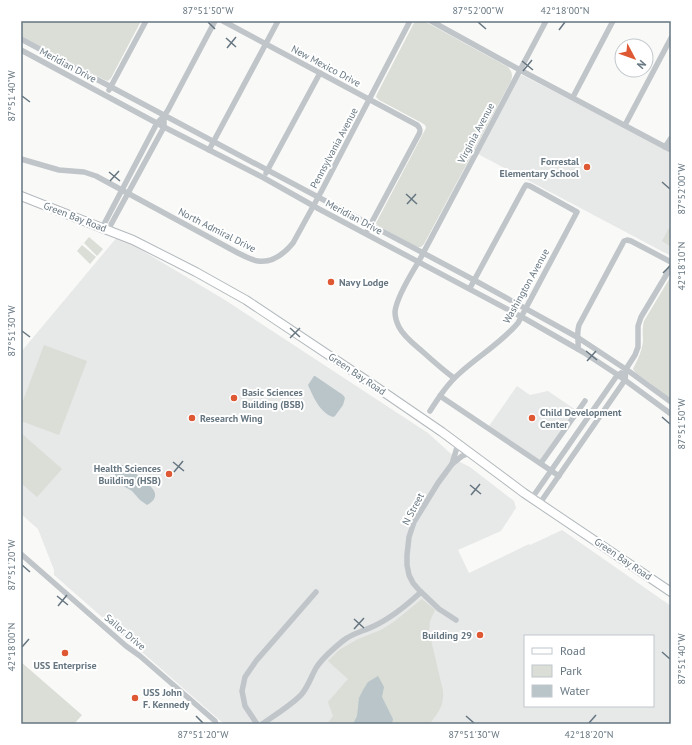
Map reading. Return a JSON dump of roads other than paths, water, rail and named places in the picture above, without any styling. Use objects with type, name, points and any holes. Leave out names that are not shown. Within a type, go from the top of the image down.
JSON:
[{"type":"main road","name":"Green Bay Road","points":[[21,196],[141,244],[217,283],[252,304],[442,432],[540,504],[671,592]]},
{"type":"street","points":[[106,95],[146,21]]},
{"type":"street","points":[[106,229],[122,190],[157,123],[164,116],[215,21]]},
{"type":"street","name":"New Mexico Drive","points":[[223,21],[420,127],[419,134],[370,225]]},
{"type":"street","points":[[209,150],[278,21]]},
{"type":"street","name":"Pennsylvania Avenue","points":[[318,198],[410,21]]},
{"type":"street","points":[[431,21],[668,148],[671,138]]},
{"type":"street","name":"Virginia Avenue","points":[[454,378],[409,340],[399,327],[395,311],[406,283],[419,262],[546,21]]},
{"type":"street","points":[[573,97],[613,21]]},
{"type":"street","points":[[625,125],[671,38]]},
{"type":"street","name":"Meridian Drive","points":[[21,39],[474,280],[577,337],[671,402]]},
{"type":"street","name":"Meridian Drive","points":[[21,50],[164,127],[264,178],[522,317],[578,349],[618,375],[671,414]]},
{"type":"street","points":[[264,178],[320,73]]},
{"type":"street","points":[[106,229],[128,193],[164,127],[164,116]]},
{"type":"street","name":"North Admiral Drive","points":[[21,159],[59,170],[84,172],[96,176],[238,253],[250,259],[259,261],[278,258],[287,250],[318,198]]},
{"type":"street","name":"Washington Avenue","points":[[430,411],[454,378],[462,370],[505,337],[515,327],[522,317],[577,212],[526,185],[474,280]]},
{"type":"street","points":[[366,233],[370,225]]},
{"type":"street","points":[[578,349],[577,332],[624,241],[631,241],[671,262]]},
{"type":"street","points":[[540,504],[625,380],[626,370],[638,347],[638,326],[641,317],[671,267]]},
{"type":"street","points":[[470,288],[474,280]]},
{"type":"street","points":[[532,498],[618,375],[626,370]]},
{"type":"street","points":[[440,396],[559,476]]},
{"type":"street","points":[[541,464],[584,401]]},
{"type":"street","name":"N Street","points":[[452,464],[458,444]]},
{"type":"street","name":"N Street","points":[[456,620],[439,609],[413,583],[407,565],[407,555],[409,537],[414,522],[438,483],[452,464],[462,456],[470,453]]},
{"type":"street","name":"Sailor Drive","points":[[21,554],[126,646],[140,656],[216,724]]},
{"type":"street","points":[[257,724],[245,706],[242,691],[245,677],[256,661],[316,592]]},
{"type":"street","points":[[262,724],[287,707],[300,695],[320,664],[345,640],[388,618],[408,604],[421,592]]},
{"type":"water","points":[[314,376],[343,395],[345,398],[343,405],[333,417],[324,412],[308,385]]},
{"type":"water","points":[[122,465],[130,467],[154,490],[155,498],[147,505],[132,491],[122,485],[115,477],[116,470]]},
{"type":"water","points":[[378,676],[384,687],[382,697],[393,719],[392,724],[353,724],[357,716],[359,698],[363,690],[368,682]]},
{"type":"place","name":"Forrestal Elementary School","points":[[587,167]]},
{"type":"place","name":"Navy Lodge","points":[[331,282]]},
{"type":"place","name":"Basic Sciences Building (BSB)","points":[[234,398]]},
{"type":"place","name":"Research Wing","points":[[192,418]]},
{"type":"place","name":"Child Development Center","points":[[532,418]]},
{"type":"place","name":"Health Sciences Building (HSB)","points":[[169,474]]},
{"type":"place","name":"Building 29","points":[[480,635]]},
{"type":"place","name":"USS Enterprise","points":[[65,653]]},
{"type":"place","name":"USS John F. Kennedy","points":[[135,698]]}]
